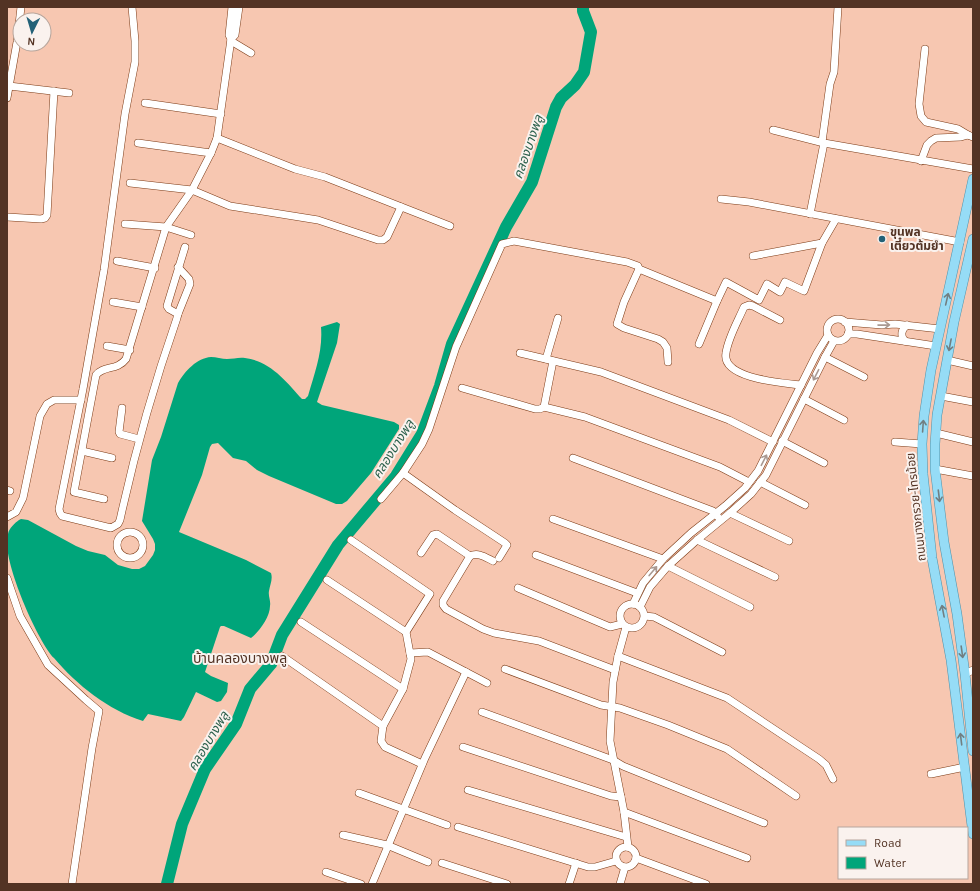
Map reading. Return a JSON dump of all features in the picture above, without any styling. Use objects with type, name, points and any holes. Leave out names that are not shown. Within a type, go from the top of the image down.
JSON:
[{"type":"main road","name":"ถนนบางกรวย-ไทรน้อย","points":[[973,179],[936,346],[924,416],[922,444],[923,474],[932,558],[951,660],[973,834]]},
{"type":"main road","name":"ถนนบางกรวย-ไทรน้อย","points":[[973,239],[954,322],[936,433],[936,469],[944,542],[969,672],[973,751]]},
{"type":"street","points":[[7,98],[22,7]]},
{"type":"street","points":[[132,7],[135,41],[134,62],[125,114],[104,270],[81,400],[59,509],[62,516],[110,528],[114,527],[120,520],[139,439],[162,361],[190,284],[189,280],[178,267]]},
{"type":"street","points":[[104,499],[74,492],[96,375],[103,370],[122,364],[126,359],[155,268],[166,227],[192,190],[217,138],[231,40],[229,35],[232,7]]},
{"type":"street","points":[[231,40],[235,35],[238,7]]},
{"type":"street","points":[[810,214],[823,142],[830,84],[834,72],[838,7]]},
{"type":"street","points":[[231,40],[250,53]]},
{"type":"street","points":[[925,49],[919,104],[921,116],[926,122],[958,129],[970,136]]},
{"type":"street","points":[[9,86],[69,93]]},
{"type":"street","points":[[7,217],[41,219],[45,218],[47,215],[54,91]]},
{"type":"street","points":[[144,103],[221,114]]},
{"type":"street","points":[[773,130],[823,142],[973,169]]},
{"type":"street","points":[[921,160],[927,145],[930,141],[936,138],[970,136]]},
{"type":"street","points":[[217,138],[295,168],[324,177],[450,226]]},
{"type":"street","points":[[138,142],[211,153]]},
{"type":"street","points":[[130,183],[192,190],[230,206],[318,220],[378,240],[383,240],[387,237],[400,207]]},
{"type":"street","points":[[721,199],[749,202],[960,242]]},
{"type":"street","points":[[699,344],[726,282],[759,300],[767,284],[780,292],[785,282],[804,291],[822,243],[836,219]]},
{"type":"street","points":[[125,224],[166,227],[191,235]]},
{"type":"street","points":[[382,499],[403,473],[422,444],[429,429],[456,347],[502,244],[514,241],[635,264],[639,269],[717,301]]},
{"type":"street","points":[[753,256],[822,243]]},
{"type":"street","points":[[178,314],[169,309],[167,306],[185,247]]},
{"type":"street","points":[[117,260],[155,268]]},
{"type":"street","points":[[639,269],[624,302],[617,324],[663,342],[667,348],[668,362]]},
{"type":"street","points":[[113,302],[142,308]]},
{"type":"street","points":[[780,320],[754,306],[749,305],[744,307],[735,327],[726,354],[726,362],[731,368],[743,375],[775,382],[801,385]]},
{"type":"street","points":[[544,407],[549,360],[558,318]]},
{"type":"street","points":[[633,604],[643,583],[663,559],[691,533],[740,493],[758,471],[828,335],[827,327],[833,320],[940,329]]},
{"type":"street","points":[[845,322],[848,326],[848,334]]},
{"type":"street","points":[[905,341],[902,338],[902,333],[903,328],[907,326]]},
{"type":"street","points":[[834,341],[842,340],[848,334],[857,334],[936,346]]},
{"type":"street","points":[[828,335],[834,341]]},
{"type":"street","points":[[640,607],[650,587],[668,566],[751,494],[766,475],[834,341]]},
{"type":"street","points":[[107,346],[130,350]]},
{"type":"street","points":[[520,353],[601,372],[729,420],[773,442]]},
{"type":"street","points":[[825,357],[864,377]]},
{"type":"street","points":[[947,360],[973,366]]},
{"type":"street","points":[[462,388],[535,409],[544,407],[585,417],[720,466],[750,482]]},
{"type":"street","points":[[941,396],[973,402]]},
{"type":"street","points":[[804,399],[844,420]]},
{"type":"street","points":[[7,518],[16,512],[23,498],[40,416],[46,404],[54,400],[81,400]]},
{"type":"street","points":[[122,408],[120,434],[139,439]]},
{"type":"street","points":[[936,433],[973,442]]},
{"type":"street","points":[[782,441],[824,463]]},
{"type":"street","points":[[895,442],[922,444]]},
{"type":"street","points":[[82,451],[112,458]]},
{"type":"street","points":[[573,458],[713,512],[721,520]]},
{"type":"street","points":[[936,469],[973,476]]},
{"type":"street","points":[[403,473],[505,543],[506,546],[496,560],[479,554],[470,556],[443,601],[443,605],[446,609],[489,631],[539,641],[615,670]]},
{"type":"street","points":[[760,482],[805,505]]},
{"type":"street","points":[[730,513],[790,541]]},
{"type":"street","points":[[552,519],[663,559]]},
{"type":"street","points":[[114,527],[122,536]]},
{"type":"street","points":[[421,553],[433,535],[437,534],[470,556]]},
{"type":"street","points":[[351,540],[430,594],[406,632],[411,660],[403,689],[383,726],[381,741],[385,747],[422,764]]},
{"type":"street","points":[[697,540],[775,577]]},
{"type":"street","points":[[536,555],[637,593]]},
{"type":"street","points":[[668,566],[750,607]]},
{"type":"street","points":[[7,578],[20,616],[48,665],[99,711],[92,748],[72,884]]},
{"type":"street","points":[[327,580],[406,632]]},
{"type":"street","points":[[518,588],[610,627],[624,626],[637,628],[644,621],[645,616],[640,607],[633,604],[627,604],[620,611],[620,616],[624,626],[615,670],[611,706],[610,741],[624,812],[628,847]]},
{"type":"street","points":[[645,616],[654,617],[722,652]]},
{"type":"street","points":[[301,622],[403,689]]},
{"type":"street","points":[[410,653],[428,652],[487,684]]},
{"type":"street","points":[[282,656],[383,726]]},
{"type":"street","points":[[618,656],[728,698],[820,759],[826,765],[833,779]]},
{"type":"street","points":[[505,669],[601,705],[620,708],[668,725],[728,749],[796,796]]},
{"type":"street","points":[[372,884],[422,764],[466,672]]},
{"type":"street","points":[[482,712],[613,760],[622,766],[764,823]]},
{"type":"street","points":[[463,747],[611,796],[621,797]]},
{"type":"street","points":[[931,774],[965,767]]},
{"type":"street","points":[[468,790],[626,837]]},
{"type":"street","points":[[359,793],[447,825]]},
{"type":"street","points":[[624,812],[747,858]]},
{"type":"street","points":[[458,827],[591,868],[616,861]]},
{"type":"street","points":[[343,835],[387,845],[428,862]]},
{"type":"street","points":[[628,847],[634,850],[636,858],[632,865],[624,868],[616,861],[616,852],[619,849],[628,847]]},
{"type":"street","points":[[636,858],[706,884]]},
{"type":"street","points":[[442,863],[507,884]]},
{"type":"street","points":[[569,884],[576,863]]},
{"type":"street","points":[[620,884],[624,868]]},
{"type":"street","points":[[326,872],[361,884]]},
{"type":"water","points":[[337,322],[340,324],[337,343],[317,402],[322,405],[394,422],[399,425],[399,429],[371,473],[347,501],[342,504],[336,504],[269,476],[257,470],[246,461],[233,458],[218,443],[212,444],[202,475],[179,532],[246,560],[271,573],[272,580],[269,593],[270,610],[268,615],[261,628],[251,638],[224,626],[220,627],[205,672],[228,683],[227,692],[221,701],[217,702],[196,692],[181,721],[148,714],[143,721],[118,710],[94,696],[73,678],[54,658],[30,617],[9,560],[7,545],[10,530],[19,520],[28,520],[76,546],[88,551],[105,555],[118,565],[132,569],[139,569],[145,566],[155,550],[153,539],[142,521],[152,460],[178,383],[184,374],[196,363],[206,358],[245,358],[262,363],[270,368],[284,379],[302,399],[305,399],[308,396],[318,362],[321,345],[321,327]]},
{"type":"waterway","name":"คลองบางพลู","points":[[167,884],[182,824],[205,769],[236,724],[250,689],[271,664],[282,635],[338,545],[396,476],[422,434],[440,386],[452,344],[506,227],[532,182],[556,107],[561,98],[575,85],[584,72],[591,32],[583,11],[583,7]]},
{"type":"place","name":"ขุนพล เตี๋ยวต้มยำ","points":[[882,239]]},
{"type":"district","name":"บ้านคลองบางพลู","points":[[240,658]]}]
